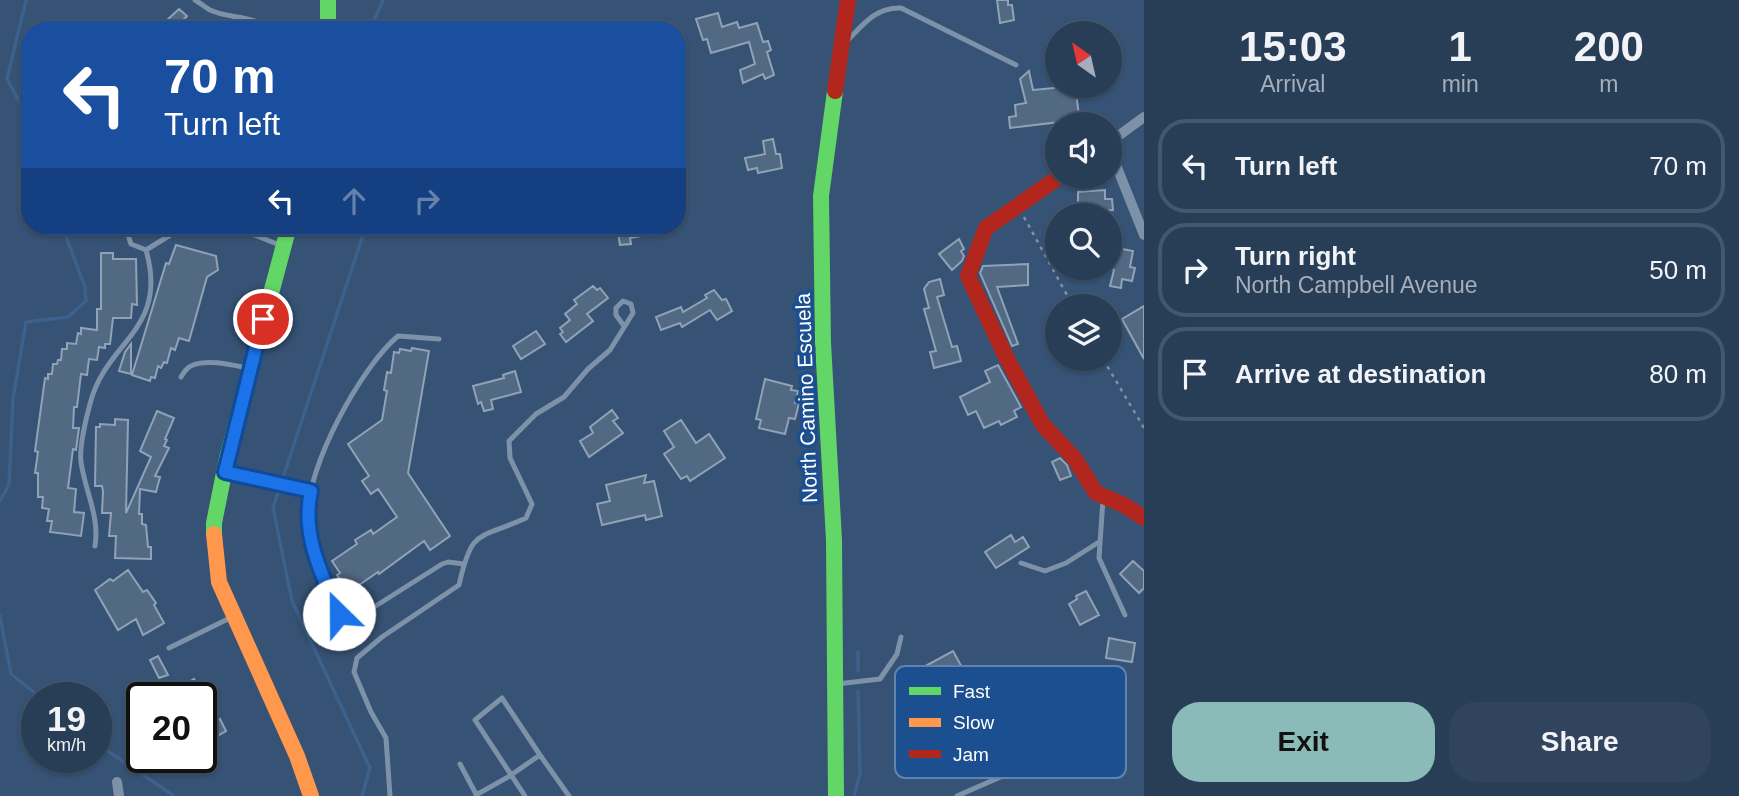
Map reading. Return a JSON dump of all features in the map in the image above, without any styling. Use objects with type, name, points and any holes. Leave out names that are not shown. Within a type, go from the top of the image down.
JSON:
[{"type":"street","points":[[328,0],[328,21]]},
{"type":"street","name":"North Camino Escuela","points":[[836,796],[834,541],[823,343],[821,197],[848,0]]},
{"type":"street","points":[[1122,133],[1144,117]]},
{"type":"street","points":[[1122,180],[1144,235]]},
{"type":"street","points":[[1045,186],[986,228],[968,276],[1005,355],[1043,425],[1074,459],[1096,493],[1144,518]]},
{"type":"street","points":[[286,235],[225,472],[214,523],[215,547],[219,582],[297,756],[312,796]]},
{"type":"street","points":[[117,782],[118,796]]},
{"type":"lane","points":[[195,0],[211,11],[251,21]]},
{"type":"lane","points":[[841,46],[877,13],[888,8],[901,8],[1016,65]]},
{"type":"lane","points":[[128,235],[131,244],[146,250]]},
{"type":"lane","points":[[146,250],[170,235]]},
{"type":"lane","points":[[255,235],[282,246]]},
{"type":"lane","points":[[95,546],[98,529],[81,460],[90,403],[105,369],[131,339],[149,305],[152,271],[146,250]]},
{"type":"lane","points":[[390,796],[386,738],[371,712],[354,672],[357,658],[382,637],[459,585],[472,542],[492,530],[526,518],[532,504],[510,458],[509,441],[536,414],[564,397],[610,349],[624,326]]},
{"type":"lane","points":[[439,339],[398,336],[386,346],[361,379],[330,436],[311,491],[308,516],[314,557],[339,614],[347,620],[352,621],[442,564],[464,564]]},
{"type":"lane","points":[[181,377],[195,364],[224,364],[250,368]]},
{"type":"lane","points":[[225,472],[311,491]]},
{"type":"lane","points":[[1103,496],[1099,558],[1125,615]]},
{"type":"lane","points":[[1021,563],[1045,572],[1066,563],[1099,542]]},
{"type":"lane","points":[[169,648],[234,616]]},
{"type":"lane","points":[[834,684],[880,679],[897,654],[901,637]]},
{"type":"lane","points":[[525,796],[475,720],[502,698],[569,796]]},
{"type":"lane","points":[[460,764],[476,796],[540,755]]},
{"type":"lane","points":[[957,796],[998,778]]},
{"type":"path","points":[[1017,205],[1066,294]]},
{"type":"path","points":[[1110,371],[1144,428]]},
{"type":"building","points":[[997,0],[1008,0],[1008,5],[1012,5],[1014,20],[1000,23]]},
{"type":"building","points":[[179,9],[187,16],[182,21],[167,20]]},
{"type":"building","points":[[718,13],[722,27],[737,22],[739,28],[757,23],[763,42],[768,41],[771,50],[767,52],[774,75],[765,79],[763,74],[743,83],[740,70],[755,64],[749,42],[711,53],[696,19]]},
{"type":"building","points":[[1029,71],[1033,90],[1045,89],[1045,98],[1077,98],[1079,112],[1045,112],[1045,124],[1010,128],[1009,117],[1016,116],[1015,105],[1026,103],[1020,79]]},
{"type":"building","points":[[773,139],[776,154],[780,154],[782,168],[758,173],[757,168],[748,170],[745,158],[765,154],[763,141]]},
{"type":"building","points":[[1105,190],[1105,199],[1112,199],[1112,203],[1078,203],[1078,192]]},
{"type":"building","points":[[618,235],[648,235],[630,238],[631,244],[620,245]]},
{"type":"building","points":[[959,239],[964,256],[952,270],[939,254]]},
{"type":"building","points":[[176,245],[216,256],[218,270],[207,277],[189,341],[179,338],[175,350],[171,348],[167,363],[164,362],[161,368],[158,366],[155,378],[151,377],[150,381],[132,375],[166,263],[169,264]]},
{"type":"building","points":[[1122,249],[1133,251],[1130,267],[1135,268],[1132,281],[1122,279]]},
{"type":"building","points":[[101,253],[113,253],[113,259],[136,259],[137,305],[132,304],[131,318],[113,318],[110,344],[105,344],[105,348],[99,347],[97,360],[89,359],[87,375],[81,374],[73,428],[79,428],[76,450],[73,449],[68,488],[76,489],[74,512],[84,513],[81,536],[50,532],[52,521],[47,521],[49,509],[42,508],[43,497],[38,497],[38,473],[35,473],[38,452],[35,451],[45,378],[48,379],[48,374],[52,374],[53,364],[61,360],[62,349],[67,349],[67,343],[76,344],[81,328],[97,330],[97,309],[101,309]]},
{"type":"building","points":[[1028,264],[1028,285],[997,287],[1018,344],[1012,346],[980,273],[983,266]]},
{"type":"building","points":[[940,279],[944,295],[937,297],[952,347],[957,346],[961,361],[934,368],[930,352],[936,351],[924,309],[929,308],[924,289],[929,282]]},
{"type":"building","points":[[1112,280],[1122,280],[1121,288],[1110,286]]},
{"type":"building","points":[[593,286],[597,290],[600,288],[608,298],[587,314],[593,321],[566,342],[560,334],[563,332],[560,328],[570,320],[565,314],[577,304],[574,300]]},
{"type":"building","points":[[714,290],[722,300],[726,299],[732,311],[717,320],[710,310],[682,327],[680,323],[661,330],[656,317],[681,307],[683,312],[707,298],[705,295]]},
{"type":"building","points":[[1144,306],[1144,359],[1122,319]]},
{"type":"building","points":[[536,331],[545,344],[521,359],[513,346]]},
{"type":"building","points":[[131,344],[131,374],[119,371],[125,352]]},
{"type":"building","points":[[412,348],[429,351],[408,473],[450,536],[430,550],[424,541],[352,590],[349,586],[346,588],[337,575],[340,573],[332,561],[357,544],[355,540],[371,530],[373,534],[397,517],[378,489],[371,494],[362,481],[369,476],[348,444],[382,420],[387,372],[391,373],[394,352],[399,353],[400,349],[411,351]]},
{"type":"building","points":[[998,365],[1021,407],[1014,411],[1017,417],[1001,425],[999,421],[984,428],[976,411],[968,415],[960,397],[990,382],[985,371]]},
{"type":"building","points":[[515,371],[521,392],[491,400],[493,409],[484,411],[481,402],[478,404],[473,386],[504,378],[503,375]]},
{"type":"building","points":[[765,379],[792,386],[791,390],[798,391],[795,403],[799,403],[795,419],[789,418],[785,434],[759,428],[761,420],[756,419]]},
{"type":"building","points":[[612,410],[618,418],[613,421],[623,433],[589,457],[580,441],[593,433],[590,427]]},
{"type":"building","points":[[157,411],[174,418],[165,439],[167,440],[164,446],[169,448],[155,476],[160,477],[156,492],[140,489],[139,514],[142,514],[142,524],[146,525],[151,559],[115,558],[116,536],[109,536],[111,513],[102,513],[102,486],[95,486],[96,427],[100,427],[100,424],[115,425],[115,419],[128,420],[126,513],[151,457],[140,451]]},
{"type":"building","points":[[681,420],[696,443],[709,434],[725,458],[690,481],[687,476],[681,479],[664,454],[674,447],[664,431]]},
{"type":"building","points":[[1060,458],[1067,465],[1071,476],[1060,480],[1052,462]]},
{"type":"building","points":[[646,475],[644,483],[654,481],[662,516],[646,520],[645,515],[602,525],[597,504],[610,501],[606,485]]},
{"type":"building","points":[[1011,535],[1015,542],[1023,537],[1029,547],[996,568],[985,552]]},
{"type":"building","points":[[1133,561],[1144,571],[1144,588],[1139,593],[1120,574]]},
{"type":"building","points":[[128,570],[143,592],[147,590],[156,603],[154,605],[164,623],[143,635],[136,619],[118,630],[95,590]]},
{"type":"building","points":[[1086,591],[1099,615],[1080,625],[1069,604],[1077,599],[1076,596]]},
{"type":"building","points":[[1109,638],[1135,643],[1132,662],[1106,658]]},
{"type":"building","points":[[953,651],[961,666],[925,666]]},
{"type":"building","points":[[158,656],[168,675],[159,678],[150,660]]},
{"type":"building","points":[[220,719],[226,731],[217,736],[217,721]]},
{"type":"waterway","points":[[21,105],[7,79],[26,0]]},
{"type":"waterway","points":[[374,21],[383,0]]},
{"type":"waterway","points":[[0,501],[9,485],[13,399],[26,322],[68,317],[86,301],[85,287],[65,235]]},
{"type":"waterway","points":[[362,796],[370,768],[292,601],[273,508],[363,235]]},
{"type":"waterway","points":[[0,616],[11,674],[21,682]]},
{"type":"waterway","points":[[858,652],[858,671]]},
{"type":"waterway","points":[[854,796],[860,773],[858,691]]},
{"type":"waterway","points":[[112,754],[174,796]]},
{"type":"traffic: fast","points":[[328,0],[328,21]]},
{"type":"traffic: fast","points":[[835,91],[821,196],[823,343],[834,540],[836,796]]},
{"type":"traffic: fast","points":[[214,534],[227,458],[287,235]]},
{"type":"traffic: slow","points":[[214,534],[219,582],[297,756],[311,796]]},
{"type":"traffic: jam","points":[[835,91],[848,0]]},
{"type":"traffic: jam","points":[[1045,187],[986,228],[968,276],[1005,355],[1043,425],[1075,459],[1096,493],[1124,505],[1144,518]]},
{"type":"route","points":[[263,319],[225,472],[311,491],[308,516],[314,557],[339,614]]}]
